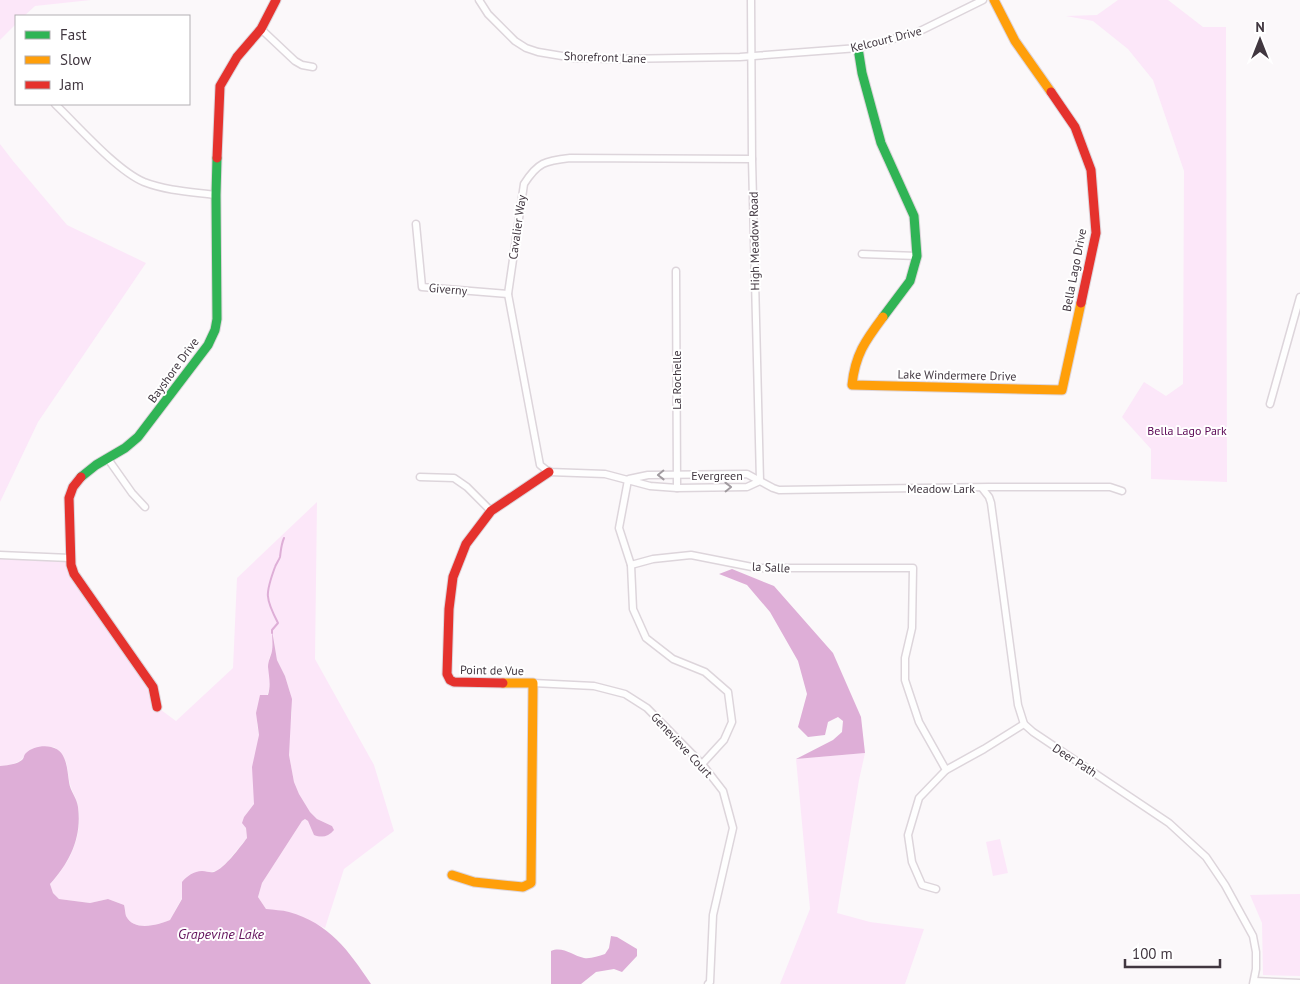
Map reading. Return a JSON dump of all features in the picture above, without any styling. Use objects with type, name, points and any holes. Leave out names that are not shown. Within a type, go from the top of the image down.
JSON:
[{"type":"street","name":"Bayshore Drive","points":[[156,707],[153,687],[70,566],[69,498],[80,476],[88,469],[124,449],[141,434],[208,345],[215,330],[217,319],[216,195],[220,86],[237,57],[261,29],[276,0]]},
{"type":"street","name":"Shorefront Lane","points":[[480,0],[488,14],[515,41],[526,48],[551,55],[574,58],[625,59],[740,57],[752,55]]},
{"type":"street","name":"High Meadow Road","points":[[751,0],[752,159],[760,481]]},
{"type":"street","name":"Kelcourt Drive","points":[[752,55],[858,48],[916,33],[984,0]]},
{"type":"street","name":"Bella Lago Drive","points":[[994,0],[1015,41],[1075,126],[1091,170],[1096,233],[1062,390]]},
{"type":"street","points":[[261,29],[295,61],[302,66],[314,67]]},
{"type":"street","points":[[858,48],[862,73],[881,143],[914,216],[917,256],[862,254]]},
{"type":"street","points":[[56,105],[109,157],[135,178],[146,183],[180,191],[216,195]]},
{"type":"street","name":"Cavalier Way","points":[[549,472],[540,465],[508,294],[524,184],[532,171],[547,161],[570,158],[752,159]]},
{"type":"street","name":"Giverny","points":[[416,224],[422,287],[508,294]]},
{"type":"street","name":"Lake Windermere Drive","points":[[917,256],[910,281],[865,340],[854,366],[852,386],[1062,390]]},
{"type":"street","name":"La Rochelle","points":[[676,271],[677,488]]},
{"type":"street","points":[[1270,404],[1300,297]]},
{"type":"street","points":[[108,459],[132,493],[145,507]]},
{"type":"street","name":"Evergreen","points":[[549,472],[605,474],[650,486],[677,488],[747,487],[760,481]]},
{"type":"street","name":"Point de Vue","points":[[452,875],[474,882],[524,887],[531,883],[533,684],[454,682],[450,680],[447,674],[452,577],[471,537],[491,512],[549,472]]},
{"type":"street","name":"Evergreen","points":[[628,480],[648,475],[747,474],[760,481]]},
{"type":"street","points":[[420,477],[454,478],[468,487],[491,512]]},
{"type":"street","points":[[628,480],[619,528],[631,565],[633,609],[646,638],[673,659],[705,672],[728,692],[732,722],[724,740],[702,764]]},
{"type":"street","name":"Meadow Lark","points":[[760,481],[780,490],[1110,487],[1122,491]]},
{"type":"street","points":[[936,889],[922,885],[912,862],[908,835],[919,798],[946,770],[1024,724],[1018,705],[991,503],[982,488]]},
{"type":"street","points":[[0,555],[70,558]]},
{"type":"street","name":"la Salle","points":[[631,565],[691,555],[757,568],[913,568],[912,628],[905,658],[905,680],[919,722],[946,770]]},
{"type":"street","name":"Genevieve Court","points":[[533,684],[594,686],[625,694],[647,708],[702,764],[723,791],[733,828],[713,915],[710,982],[708,984]]},
{"type":"street","name":"Deer Path","points":[[1024,724],[1033,732],[1169,823],[1206,856],[1225,885],[1253,936],[1256,960],[1253,983]]},
{"type":"street","points":[[1253,983],[1300,983]]},
{"type":"green space","points":[[0,0],[91,0],[35,6],[25,15],[15,15],[15,25],[0,40]]},
{"type":"green space","name":"Bella Lago Park","points":[[1118,0],[1168,0],[1203,27],[1226,27],[1227,482],[1151,479],[1151,449],[1122,417],[1144,382],[1166,396],[1183,384],[1184,171],[1153,80],[1128,49],[1093,21],[1066,16],[1097,15]]},
{"type":"green space","points":[[0,144],[67,225],[146,263],[38,422],[0,502]]},
{"type":"green space","points":[[317,502],[315,659],[374,765],[394,831],[344,869],[325,928],[288,912],[266,909],[258,897],[262,883],[302,821],[305,819],[308,821],[320,837],[331,833],[332,826],[317,819],[310,812],[294,782],[289,755],[292,712],[290,692],[277,660],[273,634],[272,652],[268,667],[270,675],[269,690],[257,724],[259,735],[258,747],[254,758],[254,804],[244,817],[243,823],[246,828],[247,838],[227,862],[218,870],[208,873],[182,898],[170,920],[165,922],[146,926],[135,924],[126,916],[124,905],[108,899],[90,903],[59,899],[53,893],[50,884],[69,858],[79,828],[77,803],[70,784],[65,760],[54,747],[26,754],[18,762],[0,766],[0,555],[70,558],[71,565],[153,687],[157,707],[176,721],[233,668],[237,578]]},
{"type":"green space","points":[[865,753],[837,913],[870,922],[924,929],[905,984],[780,984],[810,909],[796,759]]},
{"type":"green space","points":[[1000,839],[1008,873],[993,876],[986,842]]},
{"type":"green space","points":[[1300,894],[1300,976],[1263,975],[1262,923],[1250,895]]},
{"type":"water","points":[[732,569],[774,586],[833,653],[861,717],[865,753],[796,759],[833,740],[842,732],[843,721],[838,717],[828,722],[825,735],[808,737],[798,727],[807,694],[798,661],[770,612],[747,585],[719,574]]},
{"type":"water","name":"Grapevine Lake","points":[[272,630],[277,660],[285,676],[292,699],[289,755],[294,782],[310,812],[317,819],[332,826],[334,830],[322,837],[317,836],[314,835],[308,821],[305,819],[302,821],[262,883],[258,897],[266,909],[286,911],[303,917],[327,931],[355,960],[371,984],[0,984],[0,766],[17,763],[22,760],[28,751],[41,746],[56,749],[63,756],[77,804],[79,818],[73,849],[69,858],[50,884],[53,893],[59,899],[90,903],[108,899],[124,905],[126,916],[130,921],[140,926],[159,924],[170,920],[182,899],[182,882],[196,872],[214,872],[218,870],[232,857],[247,838],[246,828],[242,823],[244,817],[254,804],[252,767],[259,735],[256,713],[260,695],[268,695],[269,692],[268,663],[272,653]]},
{"type":"water","points":[[611,936],[617,937],[637,949],[637,956],[622,972],[614,969],[596,972],[581,984],[551,984],[551,951],[560,950],[584,958],[594,957],[605,954],[609,948]]},
{"type":"waterway","points":[[272,633],[272,630],[278,623],[269,601],[268,590],[280,557],[284,538]]},
{"type":"traffic: fast","points":[[858,48],[862,73],[881,143],[914,216],[917,256],[910,281],[883,317]]},
{"type":"traffic: fast","points":[[81,477],[96,465],[125,448],[138,437],[208,345],[215,330],[217,319],[217,158]]},
{"type":"traffic: slow","points":[[994,0],[1015,41],[1051,92]]},
{"type":"traffic: slow","points":[[883,317],[858,357],[852,385],[1062,390],[1081,303]]},
{"type":"traffic: slow","points":[[452,875],[474,882],[523,887],[531,883],[533,683],[503,683]]},
{"type":"traffic: jam","points":[[217,158],[220,86],[237,57],[261,29],[276,0]]},
{"type":"traffic: jam","points":[[1051,92],[1075,127],[1091,170],[1096,233],[1081,303]]},
{"type":"traffic: jam","points":[[503,683],[454,682],[450,680],[447,674],[449,609],[453,577],[466,544],[491,511],[549,472]]},
{"type":"traffic: jam","points":[[81,477],[73,487],[69,498],[71,565],[74,574],[153,687],[157,707]]}]
